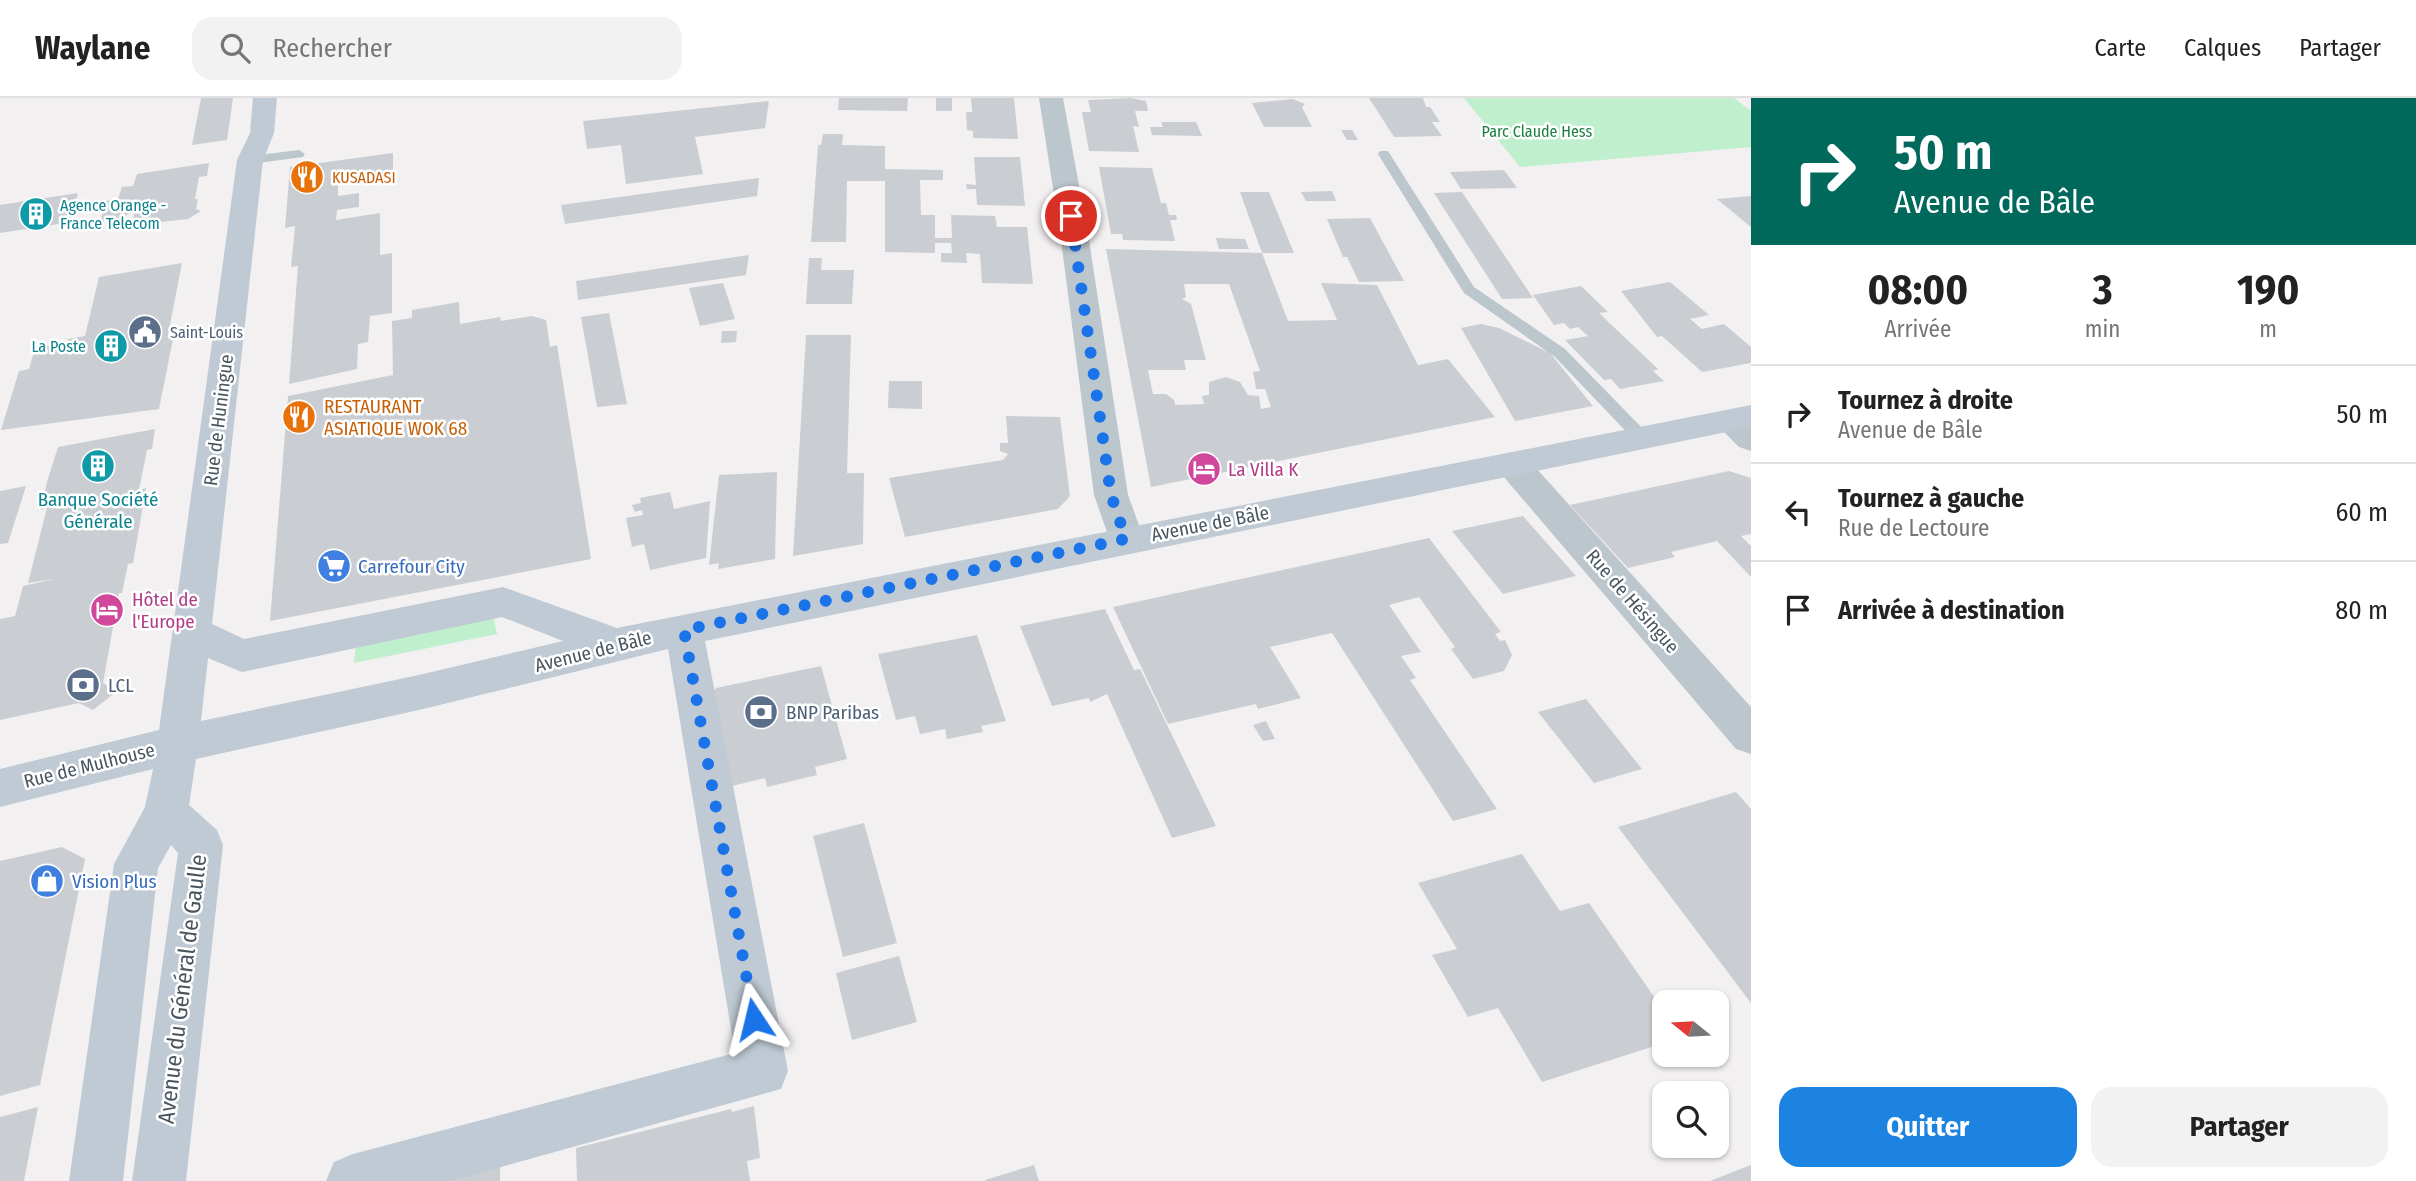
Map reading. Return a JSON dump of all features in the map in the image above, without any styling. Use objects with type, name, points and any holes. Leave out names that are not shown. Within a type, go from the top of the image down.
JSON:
[{"type":"main road","name":"Rue de Huningue","points":[[178,743],[250,160],[262,133],[265,98]]},
{"type":"main road","name":"Avenue de Bâle","points":[[178,743],[387,700],[616,644],[1126,539],[1515,467],[1644,440],[1744,426]]},
{"type":"main road","points":[[191,632],[242,656],[503,601],[616,644]]},
{"type":"main road","points":[[353,1181],[763,1071],[684,630]]},
{"type":"main road","points":[[96,1181],[136,863],[166,811],[178,743]]},
{"type":"main road","name":"Rue de Mulhouse","points":[[0,788],[100,759],[178,743]]},
{"type":"main road","name":"Avenue du Général de Gaulle","points":[[159,1181],[201,845],[166,811]]},
{"type":"street","points":[[1051,98],[1075,240],[1111,495],[1126,539]]},
{"type":"street","name":"Rue de Hésingue","points":[[1515,467],[1751,736]]},
{"type":"lane","points":[[250,160],[299,154]]},
{"type":"lane","points":[[1384,154],[1469,290],[1560,353],[1644,440]]},
{"type":"green space","name":"Parc Claude Hess","points":[[1464,98],[1734,98],[1751,111],[1751,147],[1520,167]]},
{"type":"green space","points":[[493,614],[497,634],[354,663],[356,641]]},
{"type":"building","points":[[201,98],[233,98],[227,140],[192,145]]},
{"type":"building","points":[[839,98],[908,98],[907,111],[838,110]]},
{"type":"building","points":[[936,98],[952,98],[952,111],[936,111]]},
{"type":"building","points":[[971,98],[1014,98],[1018,139],[973,138],[973,131],[967,130],[966,112],[972,112]]},
{"type":"building","points":[[1131,98],[1146,101],[1148,111],[1135,111],[1139,127],[1133,126],[1139,152],[1089,151],[1082,112],[1091,112],[1088,100]]},
{"type":"building","points":[[1369,98],[1423,98],[1426,107],[1430,107],[1440,122],[1432,122],[1442,136],[1394,137]]},
{"type":"building","points":[[1293,99],[1305,104],[1302,107],[1312,127],[1264,127],[1252,103]]},
{"type":"building","points":[[769,101],[765,128],[695,137],[703,174],[626,184],[621,145],[587,149],[583,121]]},
{"type":"building","points":[[1161,122],[1196,122],[1202,136],[1152,135],[1150,127],[1163,127]]},
{"type":"building","points":[[1341,130],[1352,130],[1358,140],[1347,140]]},
{"type":"building","points":[[823,134],[843,134],[842,145],[885,146],[885,169],[943,170],[943,180],[920,180],[921,215],[935,215],[935,238],[952,238],[951,215],[995,216],[997,227],[1027,227],[1033,284],[982,283],[980,254],[966,253],[967,263],[941,262],[941,253],[952,253],[951,243],[935,243],[935,253],[885,252],[885,181],[847,181],[846,242],[811,242],[818,145],[821,145]]},
{"type":"building","points":[[393,153],[393,176],[338,184],[338,196],[359,193],[359,207],[337,210],[336,220],[380,213],[380,255],[392,253],[392,313],[370,316],[368,342],[358,344],[357,369],[289,384],[298,266],[291,267],[295,226],[285,228],[290,167]]},
{"type":"building","points":[[974,157],[1020,157],[1025,206],[977,205],[976,189],[967,189],[966,184],[976,185]]},
{"type":"building","points":[[209,163],[207,176],[199,177],[195,199],[198,199],[196,209],[201,211],[188,219],[132,225],[135,211],[121,218],[100,222],[106,201],[118,199],[122,187],[133,186],[137,174]]},
{"type":"building","points":[[1099,167],[1152,168],[1161,203],[1166,203],[1169,215],[1176,215],[1177,220],[1170,220],[1175,241],[1123,240],[1122,234],[1111,234]]},
{"type":"building","points":[[1504,170],[1517,188],[1461,189],[1450,172]]},
{"type":"building","points":[[759,178],[757,196],[565,224],[561,205]]},
{"type":"building","points":[[1332,191],[1336,201],[1306,201],[1301,192]]},
{"type":"building","points":[[1240,192],[1269,192],[1294,253],[1262,253]]},
{"type":"building","points":[[1462,192],[1533,298],[1502,299],[1434,193]]},
{"type":"building","name":"Agence Orange - France Telecom","points":[[78,193],[71,222],[0,233],[0,205]]},
{"type":"building","points":[[1751,196],[1751,227],[1717,199]]},
{"type":"building","points":[[1370,218],[1404,281],[1359,282],[1347,257],[1343,257],[1327,219]]},
{"type":"building","points":[[1216,238],[1245,239],[1249,249],[1219,249]]},
{"type":"building","points":[[1106,249],[1262,253],[1288,321],[1337,320],[1321,283],[1377,285],[1418,365],[1448,359],[1495,417],[1151,487]],"holes":[[[1184,284],[1229,284],[1260,371],[1253,372],[1256,389],[1265,389],[1271,407],[1261,409],[1259,396],[1248,395],[1240,382],[1226,377],[1209,382],[1209,395],[1202,396],[1204,404],[1175,405],[1174,400],[1166,394],[1153,394],[1148,370],[1186,370],[1184,360],[1206,360],[1191,304],[1182,299],[1186,297]]]},
{"type":"building","points":[[749,255],[746,275],[578,300],[576,281]]},
{"type":"building","points":[[809,258],[822,258],[821,270],[854,270],[852,304],[806,304]]},
{"type":"building","name":"La Poste","points":[[182,263],[168,335],[174,334],[159,409],[1,430],[19,371],[29,369],[35,348],[67,343],[68,339],[85,336],[99,277]]},
{"type":"building","points":[[1670,282],[1709,315],[1690,319],[1702,329],[1724,324],[1751,347],[1751,363],[1702,372],[1662,336],[1657,337],[1621,291]]},
{"type":"building","points":[[723,283],[735,319],[700,326],[689,288]]},
{"type":"building","points":[[1581,286],[1608,312],[1599,313],[1658,369],[1653,371],[1664,381],[1620,389],[1611,379],[1604,380],[1565,340],[1588,336],[1578,327],[1570,329],[1564,323],[1554,325],[1533,295]]},
{"type":"building","points":[[459,302],[460,324],[500,317],[501,321],[532,316],[546,320],[550,347],[557,345],[591,559],[270,621],[288,396],[393,375],[392,321],[412,318],[412,310]]},
{"type":"building","points":[[609,313],[627,404],[597,407],[581,317]]},
{"type":"building","points":[[1481,324],[1499,328],[1550,353],[1593,406],[1515,421],[1461,328]]},
{"type":"building","points":[[722,331],[737,331],[736,342],[721,343]]},
{"type":"building","points":[[806,335],[851,335],[847,473],[864,473],[863,544],[793,556]]},
{"type":"building","points":[[889,381],[922,381],[922,409],[888,408]]},
{"type":"building","points":[[1006,416],[1060,417],[1070,496],[1058,509],[905,537],[889,478],[1003,460],[1008,454],[1000,451],[1000,443],[1008,443]]},
{"type":"building","points":[[155,429],[152,449],[147,450],[139,490],[146,488],[133,563],[128,564],[122,593],[119,593],[103,683],[116,692],[93,710],[79,703],[0,720],[0,619],[15,616],[23,586],[54,579],[28,583],[47,508],[41,510],[47,482],[58,447]]},
{"type":"building","points":[[1729,471],[1751,478],[1751,534],[1741,536],[1751,546],[1751,577],[1717,541],[1671,552],[1675,557],[1628,568],[1570,505]]},
{"type":"building","points":[[777,472],[775,559],[718,569],[719,563],[709,565],[719,475]]},
{"type":"building","points":[[26,486],[8,543],[0,544],[0,491]]},
{"type":"building","points":[[670,492],[674,509],[710,501],[706,558],[650,570],[644,544],[632,547],[626,518],[643,515],[642,510],[635,512],[632,505],[641,503],[640,498]]},
{"type":"building","points":[[1523,516],[1576,576],[1503,594],[1452,531]]},
{"type":"building","points":[[1429,538],[1501,632],[1495,634],[1500,641],[1505,640],[1512,655],[1504,671],[1473,679],[1451,649],[1455,647],[1419,597],[1389,605],[1421,652],[1401,656],[1416,678],[1410,680],[1497,809],[1453,821],[1332,633],[1270,647],[1301,698],[1258,709],[1256,704],[1168,724],[1113,607]]},
{"type":"building","points":[[1105,609],[1134,670],[1140,669],[1216,826],[1172,838],[1107,694],[1090,702],[1089,698],[1052,706],[1020,626]]},
{"type":"building","points":[[977,635],[1006,721],[981,726],[983,732],[947,739],[945,729],[920,734],[915,716],[896,720],[878,654]]},
{"type":"building","points":[[821,666],[847,759],[815,767],[817,775],[767,787],[765,778],[724,788],[708,699],[716,688]]},
{"type":"building","points":[[1586,699],[1642,769],[1594,783],[1538,712]]},
{"type":"building","points":[[1266,721],[1275,739],[1263,741],[1253,725]]},
{"type":"building","points":[[1736,792],[1751,809],[1751,1003],[1618,827]]},
{"type":"building","points":[[864,823],[897,943],[843,957],[813,836]]},
{"type":"building","points":[[62,847],[85,859],[40,1085],[0,1096],[0,861]]},
{"type":"building","points":[[1522,854],[1560,911],[1589,903],[1652,994],[1652,1047],[1542,1082],[1498,1008],[1468,1017],[1432,955],[1457,949],[1418,883]]},
{"type":"building","points":[[899,956],[917,1022],[852,1040],[836,973]]},
{"type":"building","points":[[754,1106],[760,1158],[747,1161],[750,1181],[577,1181],[576,1148],[731,1109],[732,1112]]},
{"type":"building","points":[[38,1107],[24,1181],[0,1181],[0,1117]]},
{"type":"building","points":[[1034,1165],[1039,1181],[985,1181],[985,1180]]},
{"type":"building","points":[[1751,1165],[1751,1181],[1710,1181]]},
{"type":"building","points":[[500,1166],[500,1181],[442,1181]]},
{"type":"place","name":"KUSADASI","points":[[307,177]]},
{"type":"place","name":"Agence Orange - France Telecom","points":[[36,214]]},
{"type":"place","name":"Saint-Louis","points":[[145,332]]},
{"type":"place","name":"La Poste","points":[[111,346]]},
{"type":"place","name":"RESTAURANT ASIATIQUE WOK 68","points":[[299,417]]},
{"type":"place","name":"Banque Société Générale","points":[[98,466]]},
{"type":"place","name":"La Villa K","points":[[1204,469]]},
{"type":"place","name":"Carrefour City","points":[[334,566]]},
{"type":"place","name":"Hôtel de l'Europe","points":[[107,610]]},
{"type":"place","name":"LCL","points":[[83,685]]},
{"type":"place","name":"BNP Paribas","points":[[761,712]]},
{"type":"place","name":"Vision Plus","points":[[47,881]]},
{"type":"route","points":[[754,1019],[684,630],[1126,539],[1115,514],[1111,495],[1071,216]]}]
